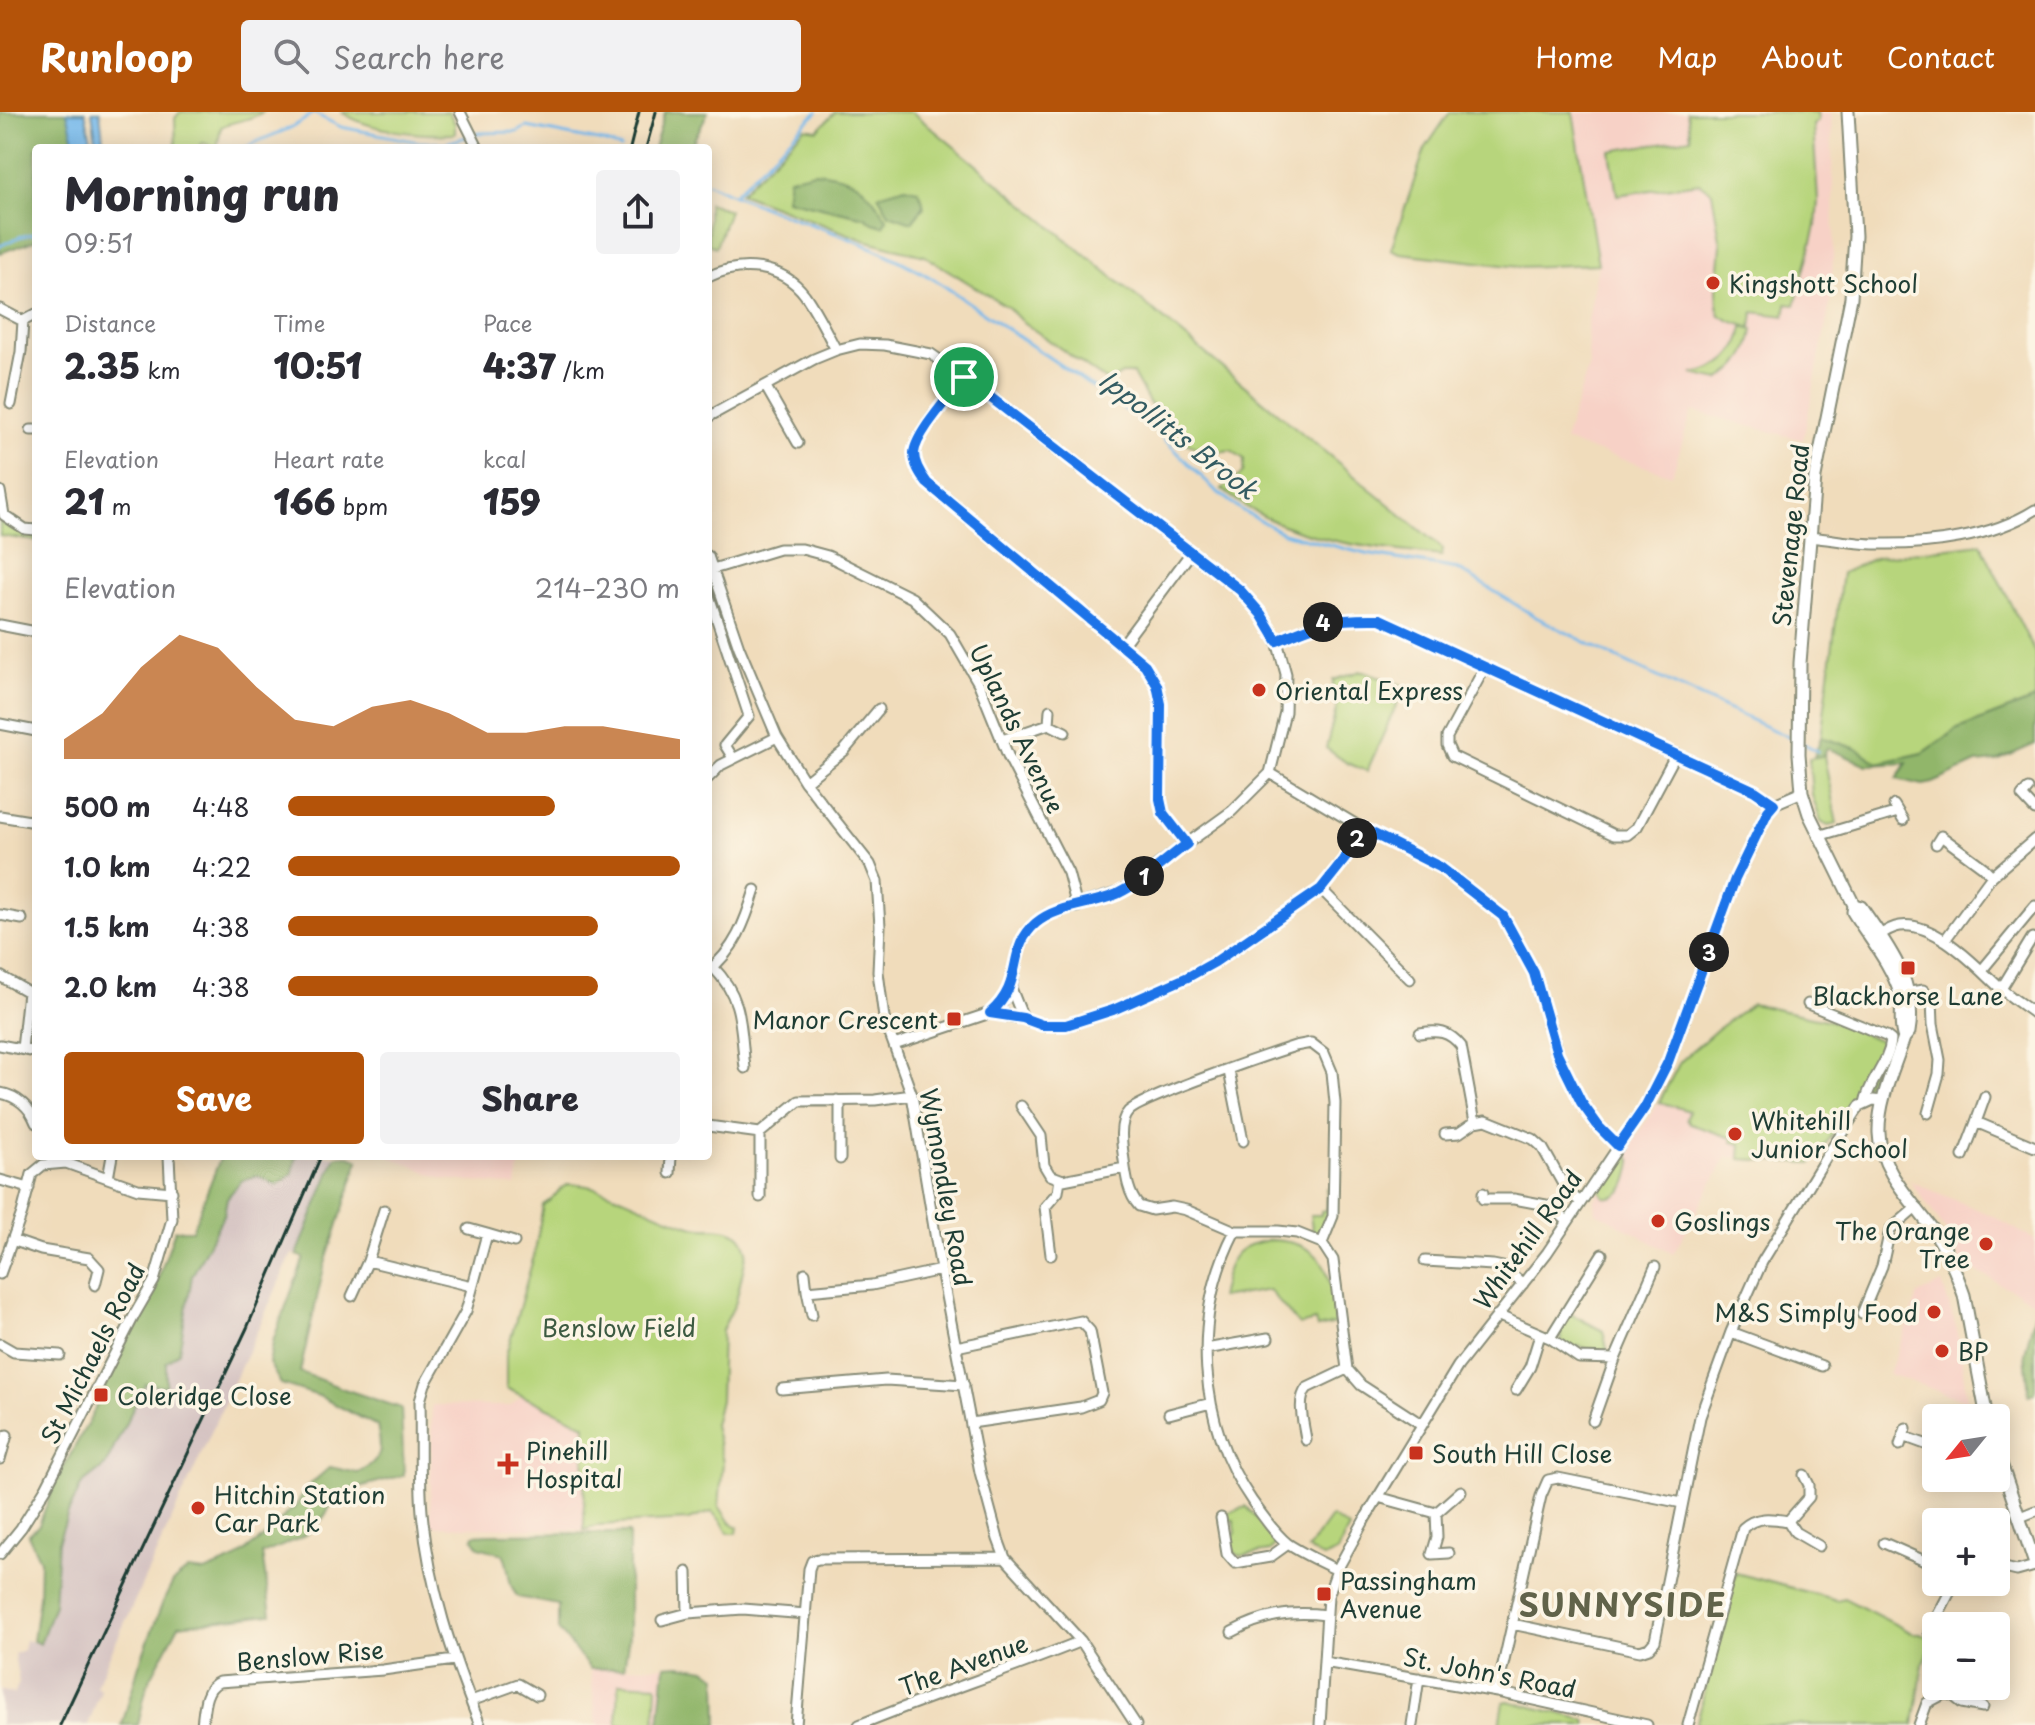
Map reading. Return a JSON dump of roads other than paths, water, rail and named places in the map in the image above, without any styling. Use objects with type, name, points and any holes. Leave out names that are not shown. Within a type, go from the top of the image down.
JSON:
[{"type":"main road","name":"Stevenage Road","points":[[1848,112],[1855,236],[1851,298],[1815,477],[1809,537],[1800,663],[1799,754],[1802,792],[1818,836],[1854,905],[1861,907],[1875,938],[1899,967],[1911,1022],[1883,1101],[1879,1131],[1882,1156],[1889,1171],[1941,1241],[1964,1295],[1984,1404]]},
{"type":"main road","points":[[2010,1489],[2035,1565]]},
{"type":"street","points":[[460,112],[476,144]]},
{"type":"street","points":[[712,275],[733,267],[752,267],[781,276],[803,292],[836,350]]},
{"type":"street","points":[[0,309],[23,321]]},
{"type":"street","points":[[23,321],[32,316]]},
{"type":"street","points":[[11,404],[21,352],[23,321]]},
{"type":"street","points":[[712,415],[836,350],[860,344],[885,345],[931,354],[1240,590],[1261,614],[1277,641],[1286,674],[1285,712],[1270,773],[1232,811],[1120,892],[1046,915],[1025,935],[1019,946],[1011,988],[990,1013],[894,1045]]},
{"type":"street","points":[[964,377],[920,438],[914,452],[922,476],[1145,665],[1157,685],[1161,704],[1160,799],[1163,813],[1187,844]]},
{"type":"street","points":[[766,387],[798,443]]},
{"type":"street","points":[[0,491],[4,515],[25,529],[32,530]]},
{"type":"street","points":[[1809,537],[1877,545],[1952,539],[2016,522],[2035,510]]},
{"type":"street","name":"Uplands Avenue","points":[[713,569],[779,549],[802,549],[828,556],[912,598],[950,634],[979,684],[1009,758],[1068,873],[1077,907]]},
{"type":"street","points":[[1123,644],[1187,558],[1193,555]]},
{"type":"street","name":"Wymondley Road","points":[[713,569],[739,647],[777,737],[805,782],[870,864],[877,881],[880,995],[884,1018],[912,1095],[941,1270],[971,1423],[991,1518],[1005,1558],[1081,1641],[1136,1725]]},
{"type":"street","points":[[712,605],[749,716],[725,745],[733,758]]},
{"type":"street","points":[[1277,641],[1307,627],[1338,618],[1380,619],[1755,791],[1774,804],[1802,792]]},
{"type":"street","points":[[0,625],[32,631]]},
{"type":"street","points":[[1485,667],[1447,737],[1452,756],[1614,835],[1627,835],[1637,827],[1676,754]]},
{"type":"street","points":[[805,782],[844,751],[879,709]]},
{"type":"street","points":[[1049,724],[1050,710]]},
{"type":"street","points":[[0,724],[32,730]]},
{"type":"street","points":[[1002,740],[1049,724],[1065,732]]},
{"type":"street","points":[[712,775],[733,758],[777,737]]},
{"type":"street","points":[[1270,773],[1362,828],[1440,867],[1503,916],[1534,973],[1557,1053],[1575,1090],[1599,1127],[1618,1146]]},
{"type":"street","points":[[2021,796],[2035,810]]},
{"type":"street","name":"Whitehill Road","points":[[1319,1725],[1328,1596],[1337,1570],[1458,1366],[1523,1284],[1645,1107],[1668,1062],[1735,879],[1774,804]]},
{"type":"street","points":[[1818,836],[1898,813]]},
{"type":"street","points":[[0,816],[32,821]]},
{"type":"street","points":[[990,1013],[1051,1026],[1066,1025],[1113,1010],[1215,962],[1321,889],[1344,860],[1362,828]]},
{"type":"street","points":[[1941,836],[1992,876]]},
{"type":"street","points":[[1945,940],[1992,876],[2035,839]]},
{"type":"street","points":[[1321,889],[1410,979]]},
{"type":"street","points":[[712,968],[724,957],[742,930],[755,890]]},
{"type":"street","points":[[1982,970],[2035,906]]},
{"type":"street","points":[[0,915],[22,919]]},
{"type":"street","points":[[1875,938],[1902,925],[1945,940],[2001,989],[2034,1010]]},
{"type":"street","points":[[2001,989],[2032,938]]},
{"type":"street","points":[[712,970],[731,988],[737,1001],[745,1068]]},
{"type":"street","points":[[0,976],[32,992],[22,1049]]},
{"type":"street","points":[[1011,988],[1023,1018]]},
{"type":"street","points":[[1904,993],[1927,992],[1933,1003],[1940,1067],[1928,1113]]},
{"type":"street","points":[[1512,1624],[1640,1651],[1649,1648],[1655,1641],[1700,1417],[1731,1332],[1762,1262],[1828,1154],[1865,1103],[1888,1056],[1891,1040],[1808,1004]]},
{"type":"street","points":[[1420,1033],[1445,1032],[1461,1046],[1475,1122]]},
{"type":"street","points":[[1322,1243],[1333,1216],[1336,1140],[1332,1072],[1324,1053],[1311,1043],[1295,1046],[1130,1109],[1123,1121],[1125,1168],[1131,1193],[1139,1206],[1152,1210],[1172,1207],[1235,1231],[1297,1233],[1322,1243],[1333,1260],[1347,1369],[1361,1385],[1421,1424]]},
{"type":"street","points":[[0,1045],[32,1051]]},
{"type":"street","points":[[1229,1071],[1243,1141]]},
{"type":"street","points":[[0,1093],[9,1095],[32,1111]]},
{"type":"street","points":[[712,1127],[760,1133],[799,1101],[875,1100],[912,1095]]},
{"type":"street","points":[[1963,1156],[1985,1097]]},
{"type":"street","points":[[837,1100],[840,1105],[840,1159]]},
{"type":"street","points":[[1865,1103],[1883,1101]]},
{"type":"street","points":[[1021,1106],[1041,1136],[1044,1165],[1050,1175],[1060,1179],[1125,1168]]},
{"type":"street","points":[[1445,1134],[1459,1133],[1475,1122],[1486,1120],[1533,1139],[1542,1147],[1568,1193],[1580,1201]]},
{"type":"street","points":[[1976,1122],[2035,1147]]},
{"type":"street","points":[[760,1133],[760,1197]]},
{"type":"street","points":[[0,1274],[32,1174],[42,1160],[66,1163],[138,1189],[172,1192]]},
{"type":"street","points":[[108,1178],[111,1160]]},
{"type":"street","name":"St Michaels Road","points":[[0,1554],[46,1488],[154,1281],[172,1219],[169,1160]]},
{"type":"street","points":[[670,1173],[671,1160]]},
{"type":"street","points":[[1051,1255],[1042,1237],[1045,1207],[1058,1192],[1060,1179]]},
{"type":"street","points":[[0,1180],[29,1188]]},
{"type":"street","points":[[1483,1199],[1514,1199],[1551,1206],[1567,1221]]},
{"type":"street","points":[[1862,1314],[1882,1266],[1890,1230],[1917,1207]]},
{"type":"street","points":[[352,1296],[368,1261],[384,1210]]},
{"type":"street","points":[[469,1229],[514,1242]]},
{"type":"street","points":[[1235,1231],[1223,1254],[1208,1310],[1206,1372],[1219,1435],[1238,1478],[1262,1515],[1288,1544],[1337,1570]]},
{"type":"street","points":[[480,1725],[454,1660],[433,1578],[422,1510],[420,1401],[425,1384],[466,1311],[487,1234]]},
{"type":"street","points":[[12,1240],[41,1250],[89,1258],[99,1269],[95,1285]]},
{"type":"street","points":[[1516,1390],[1545,1336],[1602,1254]]},
{"type":"street","points":[[368,1261],[472,1286]]},
{"type":"street","points":[[1425,1261],[1503,1267],[1523,1284]]},
{"type":"street","points":[[1593,1421],[1615,1359],[1655,1267]]},
{"type":"street","points":[[807,1291],[872,1285],[941,1270]]},
{"type":"street","points":[[805,1273],[812,1315]]},
{"type":"street","points":[[1867,1300],[1878,1304]]},
{"type":"street","points":[[1497,1315],[1545,1336],[1579,1358],[1615,1359]]},
{"type":"street","points":[[956,1347],[1081,1321],[1090,1331],[1102,1393],[1099,1400],[1081,1407],[971,1423]]},
{"type":"street","points":[[1731,1332],[1822,1366]]},
{"type":"street","points":[[1206,1349],[1268,1338]]},
{"type":"street","points":[[0,1344],[14,1352],[60,1355]]},
{"type":"street","points":[[1306,1440],[1301,1405],[1303,1393],[1307,1388],[1347,1369]]},
{"type":"street","points":[[782,1389],[886,1380],[964,1385]]},
{"type":"street","points":[[1169,1414],[1211,1403]]},
{"type":"street","points":[[0,1459],[7,1435]]},
{"type":"street","points":[[1903,1437],[1922,1443]]},
{"type":"street","points":[[1788,1521],[1809,1497],[1809,1485],[1804,1475]]},
{"type":"street","points":[[1497,1692],[1541,1496],[1548,1480],[1558,1478],[1682,1503]]},
{"type":"street","points":[[1436,1513],[1461,1491]]},
{"type":"street","points":[[1378,1497],[1436,1513]]},
{"type":"street","points":[[2020,1517],[2035,1511]]},
{"type":"street","points":[[1436,1513],[1437,1537],[1432,1554],[1449,1553]]},
{"type":"street","points":[[1221,1518],[1227,1554],[1235,1563],[1270,1557],[1288,1544]]},
{"type":"street","points":[[1688,1725],[1743,1528],[1751,1520],[1770,1518],[1788,1521],[1795,1532],[1819,1546]]},
{"type":"street","points":[[1884,1543],[1922,1560]]},
{"type":"street","points":[[796,1725],[810,1564],[818,1559],[1005,1558]]},
{"type":"street","points":[[2010,1569],[2017,1571],[2035,1565]]},
{"type":"street","points":[[687,1572],[688,1613]]},
{"type":"street","points":[[662,1620],[688,1613],[743,1609],[806,1614]]},
{"type":"street","points":[[1232,1632],[1264,1616],[1289,1612],[1326,1615]]},
{"type":"street","name":"The Avenue","points":[[859,1725],[1081,1641]]},
{"type":"street","name":"Benslow Rise","points":[[202,1725],[209,1690],[219,1682],[383,1670],[454,1660]]},
{"type":"street","name":"St. John's Road","points":[[1324,1662],[1497,1692],[1647,1725]]},
{"type":"street","points":[[1412,1725],[1419,1678]]},
{"type":"street","points":[[471,1701],[518,1684],[537,1695]]},
{"type":"street","points":[[1919,1725],[1927,1703],[1944,1694],[1952,1695],[1962,1703],[1983,1707]]},
{"type":"water","points":[[67,112],[85,112],[92,144],[75,144]]},
{"type":"water","points":[[92,112],[100,112],[104,144],[96,144]]},
{"type":"waterway","points":[[734,194],[817,112]]},
{"type":"waterway","points":[[254,144],[313,113],[341,127],[419,142],[446,143],[480,133],[517,132],[527,127],[609,144]]},
{"type":"waterway","name":"Ippollitts Brook","points":[[712,185],[873,248],[940,283],[1155,430],[1215,490],[1241,510],[1283,533],[1366,554],[1458,569],[1536,617],[1623,661],[1797,741]]},
{"type":"waterway","points":[[0,246],[32,234]]},
{"type":"waterway","name":"Ippollitts Brook","points":[[1804,744],[1818,751]]},
{"type":"railway","points":[[631,144],[639,112]]},
{"type":"railway","points":[[647,144],[656,112]]},
{"type":"railway","points":[[60,1725],[247,1328],[319,1160]]},
{"type":"place","name":"Kingshott School","points":[[1713,283]]},
{"type":"place","name":"Oriental Express","points":[[1259,690]]},
{"type":"place","name":"Blackhorse Lane","points":[[1908,968]]},
{"type":"place","name":"Manor Crescent","points":[[954,1019]]},
{"type":"place","name":"Whitehill Junior School","points":[[1735,1134]]},
{"type":"place","name":"Goslings","points":[[1658,1221]]},
{"type":"place","name":"The Orange Tree","points":[[1986,1244]]},
{"type":"place","name":"M&S Simply Food","points":[[1934,1312]]},
{"type":"place","name":"BP","points":[[1942,1351]]},
{"type":"place","name":"Coleridge Close","points":[[101,1395]]},
{"type":"place","name":"South Hill Close","points":[[1416,1453]]},
{"type":"place","name":"Pinehill Hospital","points":[[508,1464]]},
{"type":"place","name":"Hitchin Station Car Park","points":[[198,1508]]},
{"type":"place","name":"Passingham Avenue","points":[[1324,1594]]},
{"type":"district","name":"SUNNYSIDE","points":[[1623,1604]]},
{"type":"park label","name":"Benslow Field","points":[[619,1327]]}]
